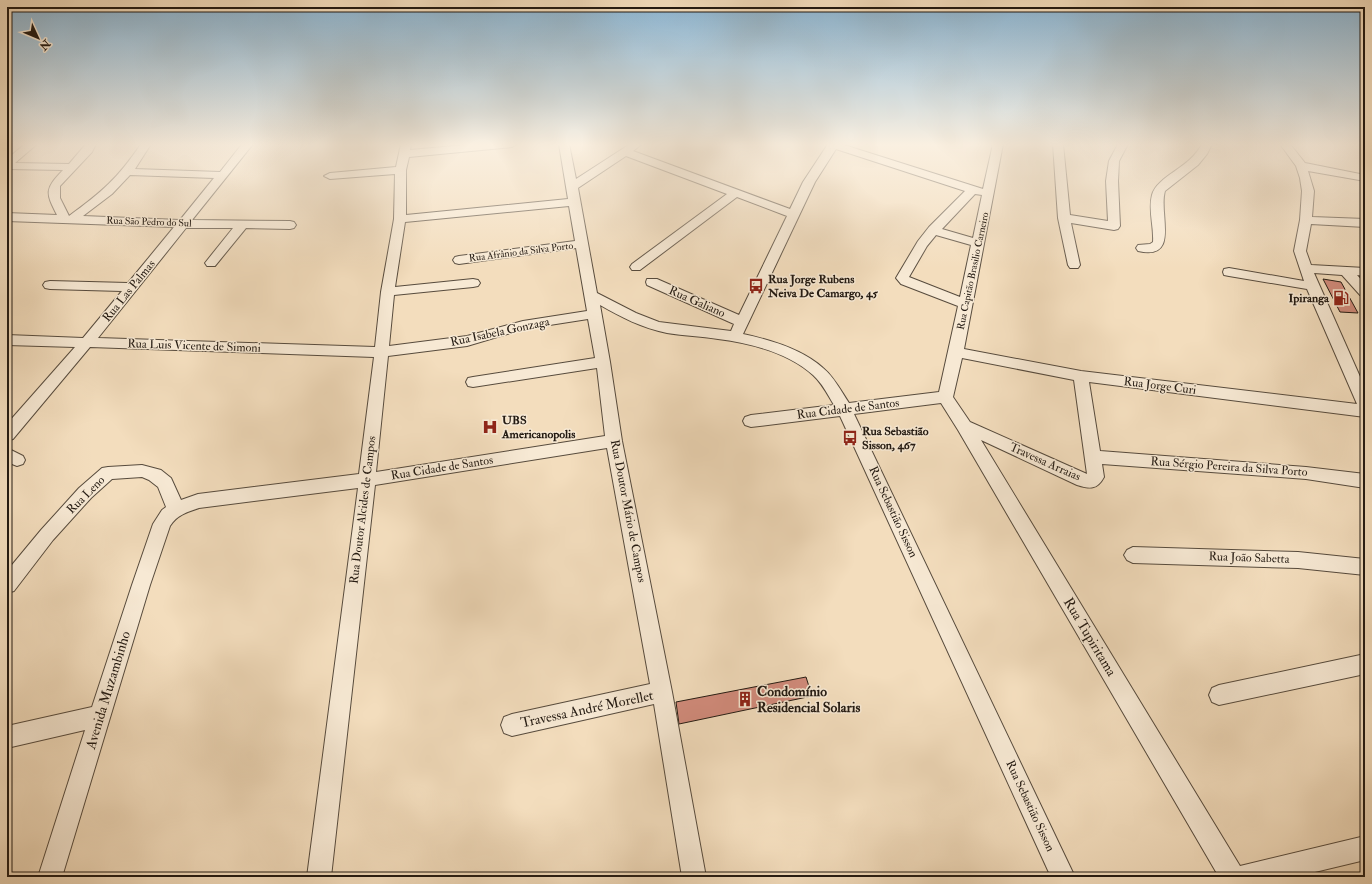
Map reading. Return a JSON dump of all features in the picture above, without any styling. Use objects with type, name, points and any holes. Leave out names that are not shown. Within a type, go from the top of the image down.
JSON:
[{"type":"street","points":[[55,185],[53,191],[54,197],[68,218],[105,194],[114,185]]},
{"type":"street","name":"Rua Las Palmas","points":[[7,435],[14,417],[87,342],[216,185]]},
{"type":"street","name":"Rua Doutor Alcides de Campos","points":[[319,877],[388,292],[400,219],[401,185]]},
{"type":"street","name":"Rua Doutor Mário de Campos","points":[[571,185],[603,362],[614,441],[662,692],[694,877]]},
{"type":"street","points":[[400,219],[573,194],[584,185]]},
{"type":"street","points":[[714,185],[793,214]]},
{"type":"street","points":[[739,329],[807,185]]},
{"type":"street","points":[[957,185],[989,194]]},
{"type":"street","name":"Rua Capitão Brasilio Carneiro","points":[[945,397],[956,352],[991,185]]},
{"type":"street","points":[[1061,185],[1064,218],[1074,265]]},
{"type":"street","points":[[1064,218],[1114,226],[1112,185]]},
{"type":"street","points":[[1142,248],[1150,248],[1157,245],[1160,240],[1156,210],[1159,191],[1163,185]]},
{"type":"street","points":[[1307,185],[1306,220],[1300,251],[1312,286],[1365,405]]},
{"type":"street","points":[[965,304],[903,279],[922,244],[933,230],[972,190]]},
{"type":"street","points":[[636,267],[735,193]]},
{"type":"street","name":"Rua São Pedro do Sul","points":[[7,217],[68,218],[185,224],[290,225]]},
{"type":"street","points":[[1306,220],[1365,223]]},
{"type":"street","points":[[211,263],[243,224]]},
{"type":"street","points":[[933,230],[978,244]]},
{"type":"street","name":"Rua Afrânio da Silva Porto","points":[[459,260],[582,244]]},
{"type":"street","points":[[1306,269],[1365,272]]},
{"type":"street","points":[[1229,272],[1312,286]]},
{"type":"street","points":[[1347,272],[1365,292]]},
{"type":"street","name":"Rua Galiano","points":[[652,282],[739,329]]},
{"type":"street","points":[[388,292],[473,283]]},
{"type":"street","points":[[50,285],[133,287]]},
{"type":"street","name":"Rua Sebastião Sisson","points":[[591,295],[655,326],[674,330],[739,329],[804,361],[819,373],[831,387],[845,410],[1063,877]]},
{"type":"street","name":"Rua Isabela Gonzaga","points":[[382,352],[484,338],[523,325],[594,314]]},
{"type":"street","name":"Rua Luis Vicente de Simoni","points":[[7,340],[382,352]]},
{"type":"street","name":"Rua Jorge Curi","points":[[956,352],[1081,376],[1365,411]]},
{"type":"street","points":[[473,382],[603,362]]},
{"type":"street","name":"Travessa Arraias","points":[[964,426],[1092,482],[1096,477],[1081,376]]},
{"type":"street","name":"Rua Cidade de Santos","points":[[751,421],[945,397]]},
{"type":"street","name":"Rua Tupiritama","points":[[945,397],[964,426],[1233,877]]},
{"type":"street","name":"Rua Cidade de Santos","points":[[176,509],[198,501],[367,480],[614,441]]},
{"type":"street","name":"Rua Sérgio Pereira da Silva Porto","points":[[1093,457],[1291,472],[1365,481]]},
{"type":"street","name":"Rua Leno","points":[[7,585],[47,535],[85,493],[108,473],[142,471],[155,475],[165,483],[176,509]]},
{"type":"street","name":"Avenida Muzambinho","points":[[50,877],[141,585],[162,524],[168,515],[176,509]]},
{"type":"street","name":"Rua João Sabetta","points":[[1133,555],[1298,560],[1365,567]]},
{"type":"street","points":[[1219,695],[1365,664]]},
{"type":"street","name":"Travessa André Morellet","points":[[512,725],[662,692]]},
{"type":"street","points":[[7,737],[100,716]]},
{"type":"street","points":[[1244,877],[1365,848]]},
{"type":"building","name":"Ipiranga","points":[[1323,279],[1341,282],[1358,313],[1340,312]]},
{"type":"building","name":"Condomínio Residencial Solaris","points":[[806,677],[812,696],[679,724],[676,702]]},
{"type":"place","name":"Rua Jorge Rubens Neiva De Camargo, 45","points":[[756,286]]},
{"type":"place","name":"Ipiranga","points":[[1341,298]]},
{"type":"place","name":"UBS Americanopolis","points":[[490,427]]},
{"type":"place","name":"Rua Sebastião Sisson, 467","points":[[850,438]]},
{"type":"place","name":"Condomínio Residencial Solaris","points":[[745,699]]}]
